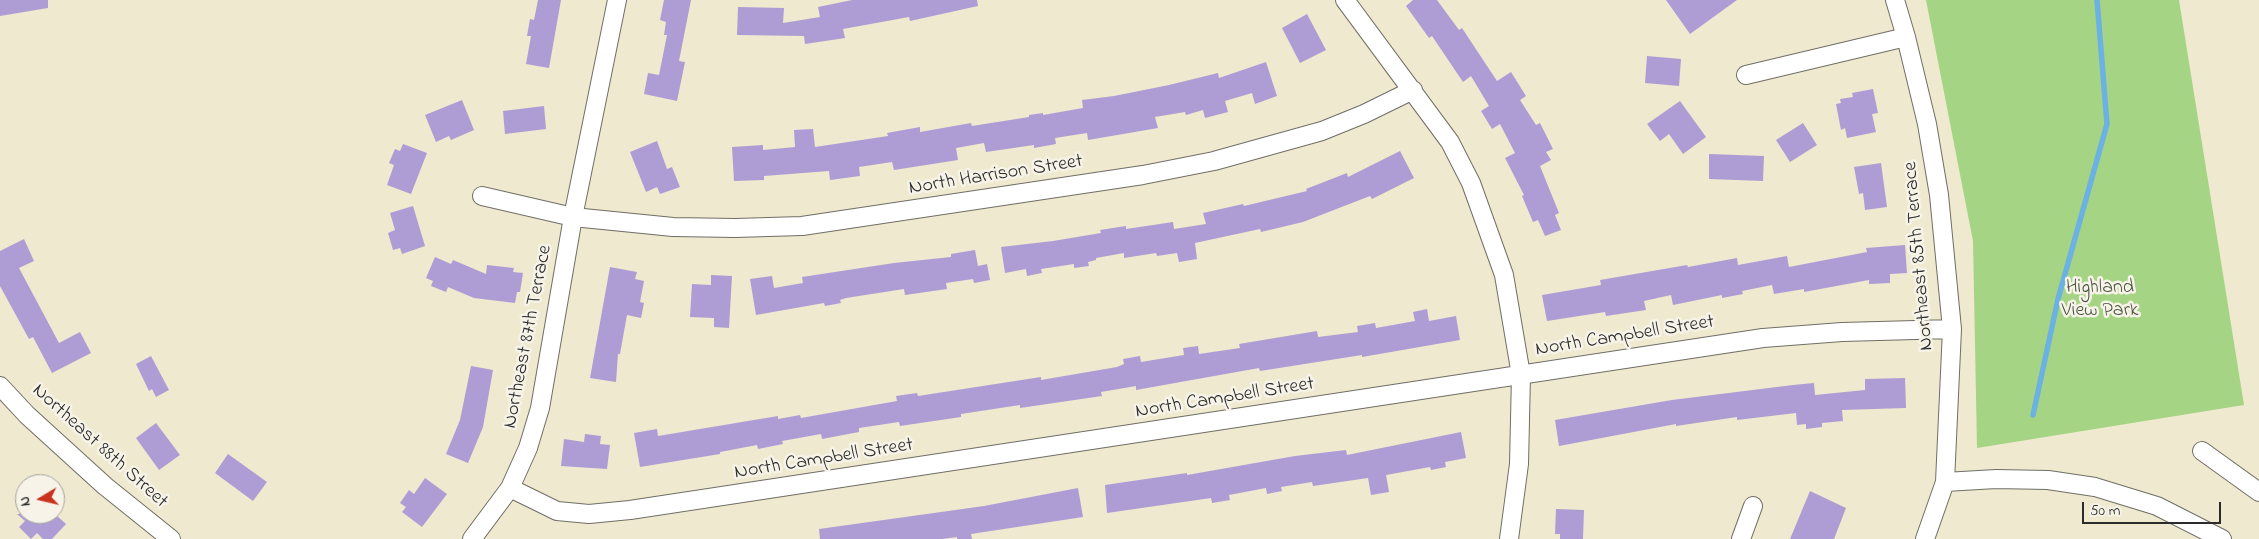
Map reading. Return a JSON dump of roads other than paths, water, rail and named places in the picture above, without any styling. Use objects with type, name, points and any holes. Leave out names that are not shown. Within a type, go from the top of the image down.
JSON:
[{"type":"street","name":"Northeast 87th Terrace","points":[[472,539],[510,488],[528,448],[540,408],[573,217],[616,0]]},
{"type":"street","points":[[1345,0],[1450,142],[1471,183],[1504,275],[1521,375],[1519,464],[1509,539]]},
{"type":"street","name":"Northeast 85th Terrace","points":[[1895,0],[1927,124],[1939,195],[1952,329],[1945,482],[1925,539]]},
{"type":"street","points":[[1746,75],[1906,37]]},
{"type":"street","name":"North Harrison Street","points":[[573,217],[673,227],[735,228],[802,226],[845,221],[1143,175],[1214,161],[1322,131],[1364,114],[1413,90]]},
{"type":"street","points":[[482,196],[573,217]]},
{"type":"street","name":"North Campbell Street","points":[[510,488],[557,511],[589,514],[630,510],[1762,338],[1842,332],[1952,329]]},
{"type":"street","name":"Northeast 88th Street","points":[[0,386],[27,415],[105,486],[171,539]]},
{"type":"street","points":[[2202,451],[2259,492]]},
{"type":"street","points":[[1945,482],[1996,479],[2048,480],[2095,487],[2157,506],[2222,539]]},
{"type":"street","points":[[1740,539],[1753,506]]},
{"type":"waterway","points":[[2033,415],[2058,299],[2107,124],[2097,0]]},
{"type":"park label","name":"Highland View Park","points":[[2100,300]]}]
